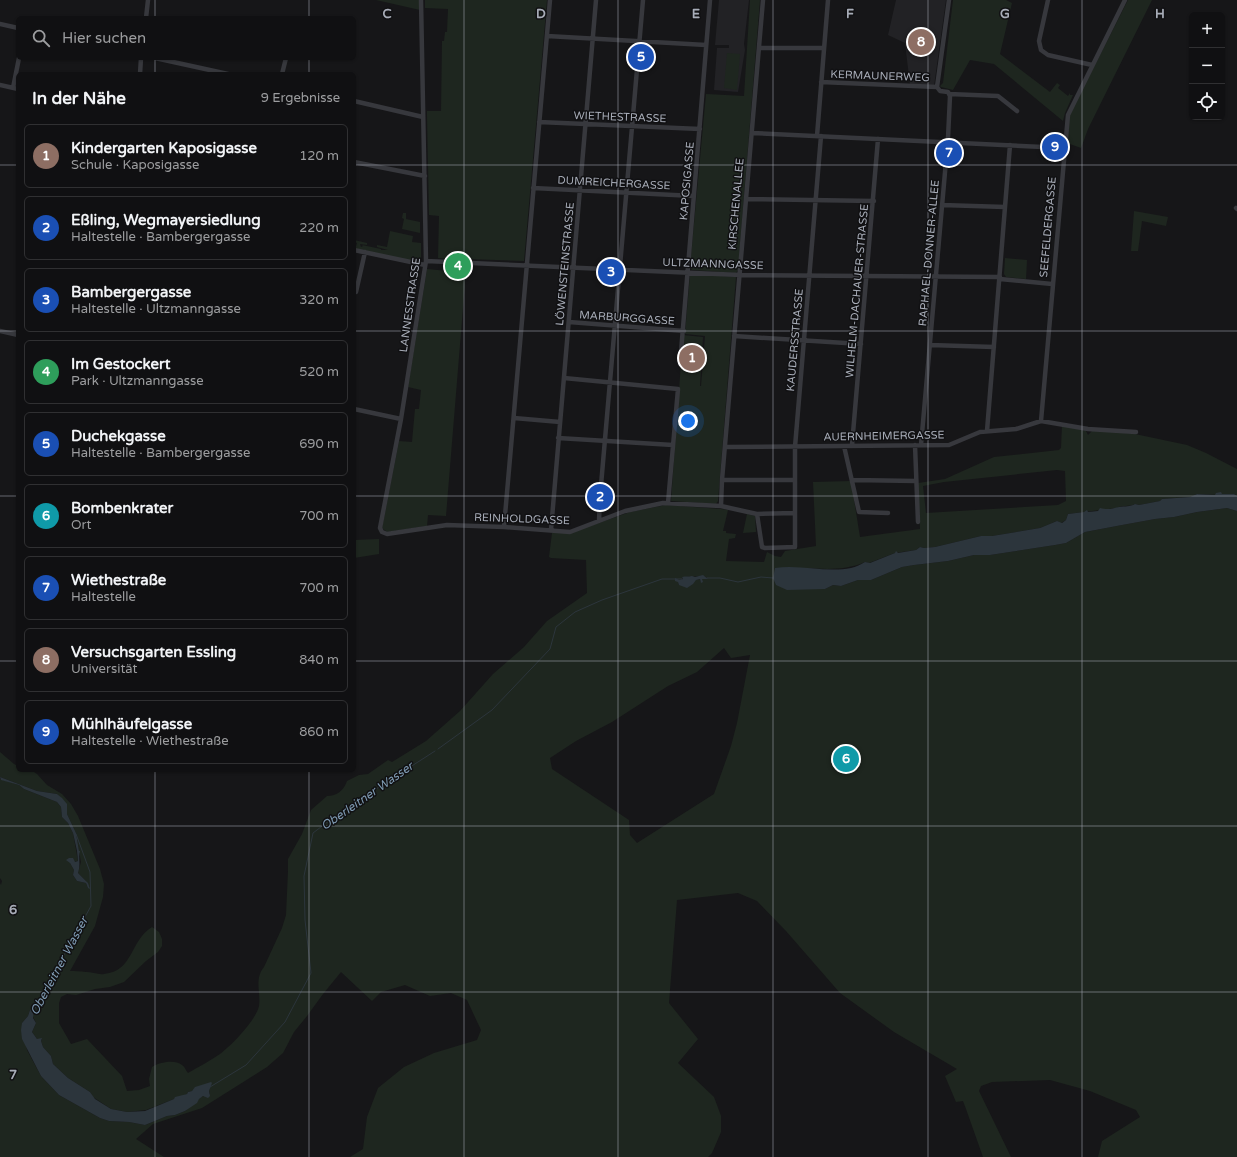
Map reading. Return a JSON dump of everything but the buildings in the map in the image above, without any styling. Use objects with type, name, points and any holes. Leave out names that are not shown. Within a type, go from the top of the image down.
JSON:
[{"type":"street","points":[[146,16],[148,0]]},
{"type":"street","name":"LANNESSTRASSE","points":[[387,534],[382,532],[380,528],[401,419],[426,263],[421,0]]},
{"type":"street","points":[[504,527],[550,0]]},
{"type":"street","name":"LÖWENSTEINSTRASSE","points":[[551,530],[596,0]]},
{"type":"street","points":[[599,521],[643,0]]},
{"type":"street","name":"KAPOSIGASSE","points":[[680,364],[684,331],[710,0]]},
{"type":"street","name":"KIRSCHENALLEE","points":[[721,506],[763,0]]},
{"type":"street","name":"KAUDERSSTRASSE","points":[[757,514],[762,547],[795,547],[795,447],[816,201],[821,82],[828,0]]},
{"type":"street","points":[[949,0],[938,87],[940,91],[949,94],[998,96],[1017,111]]},
{"type":"street","points":[[1048,0],[1039,41],[1041,50],[1048,55],[1092,65]]},
{"type":"street","name":"SEEFELDERGASSE","points":[[1041,420],[1068,114],[1125,0]]},
{"type":"street","points":[[0,24],[16,28]]},
{"type":"street","points":[[547,36],[706,45]]},
{"type":"street","points":[[759,48],[824,48]]},
{"type":"street","points":[[17,72],[19,60]]},
{"type":"street","points":[[140,72],[141,60]]},
{"type":"street","points":[[164,60],[219,72]]},
{"type":"street","points":[[282,72],[286,60]]},
{"type":"street","name":"KERMAUNERWEG","points":[[821,82],[938,87]]},
{"type":"street","points":[[0,85],[15,88]]},
{"type":"street","name":"RAPHAEL-DONNER-ALLEE","points":[[921,445],[942,205],[950,98],[949,94]]},
{"type":"street","points":[[356,102],[424,117]]},
{"type":"street","name":"WIETHESTRASSE","points":[[539,122],[700,129]]},
{"type":"street","points":[[752,133],[1064,148]]},
{"type":"street","name":"WILHELM-DACHAUER-STRASSE","points":[[852,445],[874,201],[878,139]]},
{"type":"street","points":[[987,432],[1010,145]]},
{"type":"street","points":[[356,162],[425,176]]},
{"type":"street","name":"DUMREICHERGASSE","points":[[533,188],[694,196]]},
{"type":"street","points":[[746,199],[874,201]]},
{"type":"street","points":[[942,205],[1005,207]]},
{"type":"street","name":"ULTZMANNGASSE","points":[[356,250],[426,263],[526,265],[740,275],[936,276],[1000,278],[1052,284]]},
{"type":"street","points":[[356,292],[365,252]]},
{"type":"street","name":"MARBURGGASSE","points":[[569,322],[684,331]]},
{"type":"street","points":[[0,331],[16,335]]},
{"type":"street","points":[[734,336],[861,344]]},
{"type":"street","points":[[930,345],[994,347]]},
{"type":"street","points":[[564,378],[678,389],[668,503]]},
{"type":"street","points":[[356,409],[401,419]]},
{"type":"street","points":[[514,418],[560,422]]},
{"type":"street","points":[[1041,420],[1088,429],[1136,432]]},
{"type":"street","name":"AUERNHEIMERGASSE","points":[[725,447],[949,445],[980,432],[1016,429],[1041,420]]},
{"type":"street","points":[[558,438],[673,445]]},
{"type":"street","points":[[915,445],[918,522]]},
{"type":"street","points":[[844,446],[860,512],[888,513]]},
{"type":"street","points":[[722,480],[795,480]]},
{"type":"street","points":[[853,480],[916,481]]},
{"type":"street","name":"REINHOLDGASSE","points":[[387,534],[447,525],[504,527],[570,532],[625,511],[663,503],[721,506],[757,514],[795,513]]},
{"type":"shaded area","points":[[376,0],[420,0],[420,10]]},
{"type":"shaded area","points":[[425,0],[547,0],[524,261],[467,259],[446,516],[428,515],[427,526],[387,532],[382,528],[399,441],[412,442],[415,409],[419,409],[421,390],[408,387],[427,269],[448,271],[449,259],[438,258],[439,216],[429,215],[427,116],[427,111],[441,111],[442,41],[444,41],[445,32],[447,32],[448,9],[425,8]]},
{"type":"shaded area","points":[[719,0],[749,0],[744,44],[745,50],[738,92],[714,90],[717,48],[729,48],[729,45],[715,45]]},
{"type":"shaded area","points":[[750,0],[760,0],[738,270],[736,273],[692,270],[690,267],[706,94],[744,96]]},
{"type":"shaded area","points":[[896,0],[946,0],[934,86],[910,85],[905,43],[888,35]]},
{"type":"shaded area","points":[[953,0],[1006,0],[1012,3],[1000,54],[1050,92],[1057,83],[1060,85],[1058,88],[1068,96],[1070,93],[1070,95],[1073,95],[1063,121],[994,64],[970,60],[953,90],[940,86],[943,83]]},
{"type":"shaded area","points":[[1128,0],[1152,0],[1088,129],[1081,148],[1067,143],[1069,116]]},
{"type":"shaded area","points":[[727,53],[740,54],[737,90],[724,88]]},
{"type":"shaded area","points":[[1134,211],[1168,217],[1166,226],[1142,221],[1138,251],[1131,251]]},
{"type":"shaded area","points":[[403,213],[406,213],[406,219],[420,222],[420,233],[402,229],[404,219],[402,218]]},
{"type":"shaded area","points":[[390,231],[413,236],[412,242],[421,243],[421,260],[417,262],[356,249],[356,240],[367,243],[367,245],[360,244],[361,247],[363,246],[362,245],[381,250],[388,250],[377,247],[377,245],[387,247]]},
{"type":"shaded area","points":[[1005,258],[1027,260],[1026,279],[1006,277],[1004,274]]},
{"type":"shaded area","points":[[690,274],[736,277],[718,501],[716,504],[671,501],[683,335],[703,337],[701,386],[705,336],[685,334]]},
{"type":"shaded area","points":[[1062,425],[1085,429],[1088,435],[1093,430],[1135,434],[1187,445],[1237,469],[1237,496],[1197,494],[1190,497],[1162,499],[1160,501],[1139,505],[1135,504],[1117,508],[1068,514],[1066,520],[1061,523],[1057,521],[1040,528],[992,536],[981,536],[935,547],[920,547],[916,550],[895,553],[869,563],[865,562],[850,567],[835,569],[803,568],[807,589],[825,589],[833,585],[841,586],[858,580],[871,580],[902,567],[948,561],[974,555],[990,555],[1066,543],[1085,532],[1155,519],[1227,508],[1237,511],[1237,1157],[1098,1157],[1102,1141],[1140,1117],[1136,1110],[1090,1091],[1050,1080],[992,1082],[981,1086],[979,1091],[1011,1157],[983,1157],[963,1101],[956,1102],[945,1076],[957,1069],[894,1032],[840,993],[786,931],[757,901],[738,893],[677,900],[669,1003],[698,1039],[678,1063],[714,1097],[721,1116],[721,1132],[712,1153],[708,1157],[350,1157],[363,1149],[367,1117],[378,1088],[404,1067],[434,1053],[477,1040],[481,1030],[467,1000],[451,993],[430,996],[405,985],[381,992],[372,1001],[341,972],[294,1032],[283,1053],[267,1067],[202,1108],[153,1124],[136,1139],[164,1157],[0,1157],[0,883],[1,885],[2,881],[0,878],[0,779],[19,785],[24,789],[57,802],[61,807],[62,817],[68,823],[73,833],[78,861],[70,863],[74,870],[73,875],[77,881],[86,883],[88,888],[86,881],[78,873],[81,862],[76,833],[67,814],[65,802],[57,794],[37,791],[0,777],[0,752],[16,765],[16,772],[34,772],[47,785],[62,794],[71,804],[78,816],[100,869],[104,884],[103,897],[95,926],[70,971],[102,974],[114,972],[127,961],[139,939],[152,927],[159,932],[162,939],[162,946],[158,952],[124,982],[76,995],[67,994],[61,997],[59,1003],[59,1023],[71,1044],[87,1039],[122,1076],[127,1091],[139,1090],[150,1086],[149,1079],[152,1067],[155,1065],[175,1062],[183,1066],[188,1073],[220,1054],[242,1032],[257,1012],[259,1006],[259,976],[282,928],[286,915],[288,859],[302,834],[311,810],[327,796],[340,792],[347,781],[359,775],[368,774],[388,760],[392,762],[426,741],[460,711],[493,674],[524,647],[547,621],[587,593],[586,560],[549,557],[552,533],[570,533],[630,512],[666,505],[721,509],[728,510],[723,531],[726,531],[726,533],[736,534],[735,538],[729,539],[726,561],[764,562],[767,552],[781,557],[785,551],[816,546],[813,482],[851,481],[860,537],[920,529],[918,483],[945,479],[994,457],[1059,450],[1061,448]],"holes":[[[1057,470],[1065,471],[1066,501],[1058,505],[926,513],[923,486],[944,482]],[[704,576],[707,578],[702,579],[701,582],[700,579],[684,585],[679,585],[678,580],[683,579],[682,577]],[[724,648],[731,658],[750,655],[737,723],[731,746],[714,794],[637,843],[630,835],[629,820],[552,769],[550,758],[576,741],[612,722],[668,686],[697,672]],[[30,1010],[36,1023],[32,1032],[37,1039],[42,1039],[41,1041],[43,1047],[51,1056],[53,1064],[68,1078],[90,1092],[93,1097],[111,1109],[127,1112],[146,1110],[187,1094],[188,1092],[205,1085],[211,1084],[209,1091],[210,1094],[201,1097],[185,1111],[167,1116],[145,1125],[129,1122],[109,1121],[100,1118],[59,1095],[41,1076],[27,1050],[22,1023],[28,1016]]]},
{"type":"shaded area","points":[[1221,492],[1222,494],[1234,494],[1237,496],[1237,511],[1227,508],[1197,512],[1085,532],[1066,543],[990,555],[974,555],[948,561],[902,567],[871,580],[858,580],[841,586],[833,585],[825,589],[787,590],[776,585],[773,578],[775,568],[794,567],[832,570],[851,568],[865,562],[870,563],[895,553],[896,551],[898,553],[916,550],[920,547],[935,547],[981,536],[992,536],[1040,528],[1057,521],[1062,523],[1066,520],[1068,514],[1084,512],[1087,510],[1088,512],[1098,511],[1100,508],[1110,509],[1160,501],[1162,499],[1190,497],[1197,494],[1215,495],[1216,493]]},
{"type":"shaded area","points":[[747,514],[755,516],[756,532],[743,533]]},
{"type":"shaded area","points":[[379,539],[379,554],[356,558],[356,540]]},
{"type":"shaded area","points":[[703,575],[708,579],[702,579],[703,582],[701,583],[700,579],[696,580],[687,588],[679,585],[678,582],[675,581],[675,578],[679,580],[683,579],[682,577],[695,577]]},
{"type":"shaded area","points":[[0,777],[37,791],[57,794],[67,804],[67,814],[76,833],[80,851],[78,873],[88,883],[90,889],[86,883],[77,881],[73,875],[74,870],[70,863],[66,860],[73,858],[75,862],[78,861],[77,851],[73,833],[68,823],[62,817],[61,807],[57,802],[24,789],[19,785],[1,780]]},
{"type":"shaded area","name":"Oberleitner Wasser","points":[[34,1008],[33,1018],[36,1023],[32,1032],[37,1039],[42,1038],[41,1041],[43,1047],[51,1056],[53,1064],[68,1078],[90,1092],[95,1099],[111,1109],[127,1112],[145,1111],[174,1099],[175,1097],[187,1094],[195,1087],[211,1082],[209,1091],[210,1096],[208,1098],[203,1096],[197,1103],[185,1111],[167,1116],[145,1125],[129,1122],[109,1121],[100,1118],[59,1095],[41,1076],[22,1039],[21,1030],[22,1023],[28,1016],[30,1010]]},
{"type":"waterway","name":"Oberleitner Wasser","points":[[707,578],[720,578],[738,582],[761,577],[773,578]]},
{"type":"waterway","name":"Oberleitner Wasser","points":[[438,749],[492,710],[550,649],[556,627],[575,612],[602,600],[662,579],[682,579]]},
{"type":"waterway","name":"Oberleitner Wasser","points":[[210,1087],[246,1065],[285,1022],[311,973],[305,920],[304,876],[313,833],[342,811],[435,751]]},
{"type":"waterway","name":"Oberleitner Wasser","points":[[33,1012],[91,906],[90,872],[76,834]]},
{"type":"place","name":"Versuchsgarten Essling","points":[[921,42]]},
{"type":"place","name":"Duchekgasse","points":[[641,57]]},
{"type":"place","name":"Mühlhäufelgasse","points":[[1055,147]]},
{"type":"place","name":"Wiethestraße","points":[[949,153]]},
{"type":"place","name":"Im Gestockert","points":[[458,266]]},
{"type":"place","name":"Bambergergasse","points":[[611,272]]},
{"type":"place","name":"Kindergarten Kaposigasse","points":[[692,358]]},
{"type":"place","name":"Eßling, Wegmayersiedlung","points":[[600,497]]},
{"type":"place","name":"Bombenkrater","points":[[846,759]]}]
